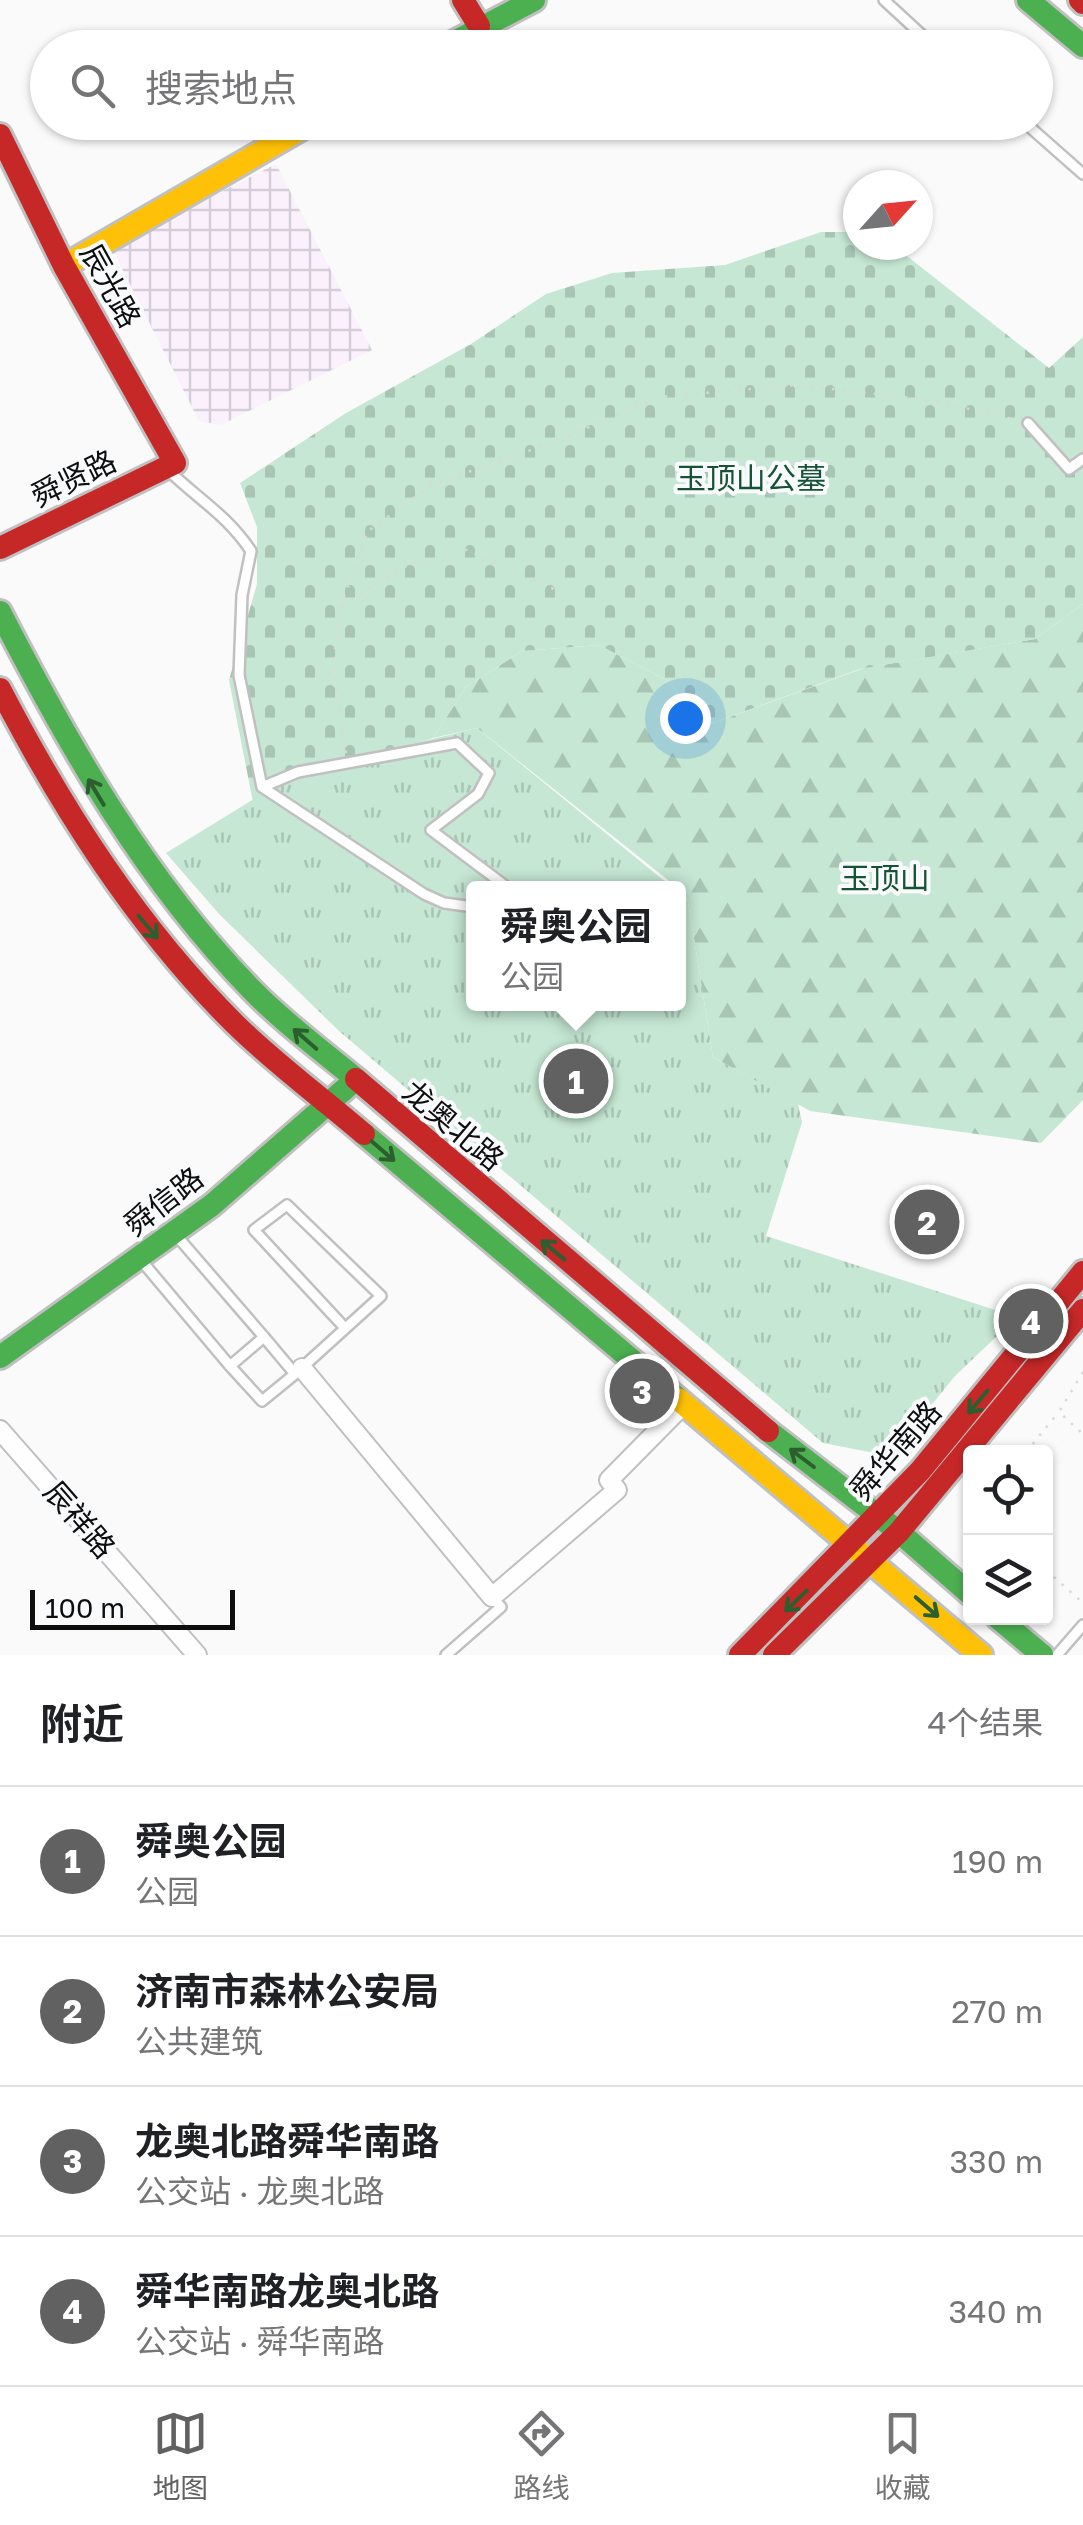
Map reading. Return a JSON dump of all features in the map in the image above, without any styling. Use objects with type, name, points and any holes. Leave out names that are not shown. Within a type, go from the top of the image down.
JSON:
[{"type":"main road","points":[[462,0],[480,26]]},
{"type":"main road","points":[[473,30],[534,0]]},
{"type":"main road","points":[[1028,0],[1083,46]]},
{"type":"main road","name":"辰光路","points":[[0,135],[64,266],[170,465]]},
{"type":"main road","points":[[64,266],[282,140]]},
{"type":"main road","name":"舜贤路","points":[[0,548],[170,465]]},
{"type":"main road","name":"龙奥北路","points":[[0,612],[83,771],[146,868],[242,980],[354,1081],[763,1428],[899,1532],[963,1588]]},
{"type":"main road","points":[[0,689],[67,812],[135,912],[237,1026],[981,1655]]},
{"type":"main road","name":"舜信路","points":[[0,1357],[174,1232],[330,1106],[354,1081]]},
{"type":"main road","name":"舜华南路","points":[[774,1655],[862,1554],[879,1518],[1083,1272]]},
{"type":"main road","name":"舜华南路","points":[[740,1655],[862,1554],[899,1532],[1083,1310]]},
{"type":"main road","points":[[1006,1625],[1042,1655]]},
{"type":"street","points":[[299,1371],[492,1597],[617,1490],[608,1480],[682,1406]]},
{"type":"street","name":"辰祥路","points":[[0,1430],[198,1655]]},
{"type":"lane","points":[[884,0],[916,30]]},
{"type":"lane","points":[[1044,140],[1083,174]]},
{"type":"lane","points":[[1028,423],[1070,469],[1083,459]]},
{"type":"lane","points":[[170,465],[196,497],[230,518],[251,551],[242,595],[238,675],[262,787],[424,894],[466,907]]},
{"type":"lane","points":[[262,787],[298,772],[457,742],[476,756],[489,773],[478,794],[431,830],[499,881]]},
{"type":"lane","points":[[140,1258],[262,1401],[299,1371],[381,1296],[287,1205],[254,1230],[345,1328]]},
{"type":"lane","points":[[174,1232],[264,1337],[299,1371]]},
{"type":"lane","points":[[230,1366],[264,1337]]},
{"type":"lane","points":[[446,1655],[501,1607],[492,1597]]},
{"type":"lane","points":[[1058,1655],[1083,1624]]},
{"type":"path","points":[[347,762],[333,664],[341,606],[367,532],[431,485],[554,442],[659,397],[796,385],[930,400],[1028,423]]},
{"type":"path","points":[[341,606],[403,567],[464,550],[558,591]]},
{"type":"path","points":[[1032,1445],[1059,1412],[1083,1372]]},
{"type":"path","points":[[1059,1412],[1083,1434]]},
{"type":"path","points":[[1053,1576],[1083,1603]]},
{"type":"shaded area","points":[[276,164],[372,350],[221,425],[199,421],[111,247]]},
{"type":"green space","name":"玉顶山公墓","points":[[821,232],[843,232],[843,260],[912,260],[1049,368],[1083,337],[1083,604],[1035,639],[860,669],[702,727],[670,682],[599,645],[522,651],[466,687],[433,738],[253,802],[229,680],[257,584],[257,527],[240,483],[346,413],[471,344],[546,294],[612,273],[725,265]]},
{"type":"green space","name":"玉顶山","points":[[1083,604],[1083,1100],[1041,1143],[810,1111],[713,1057],[686,881],[669,881],[477,728],[433,738],[466,687],[522,651],[599,645],[670,682],[702,727],[864,668],[1035,639]]},
{"type":"green space","points":[[477,728],[664,881],[466,881],[466,1011],[686,1011],[688,901],[713,1057],[798,1104],[802,1122],[766,1236],[1017,1317],[955,1376],[890,1456],[823,1443],[339,1031],[219,914],[166,853],[298,772]]},
{"type":"traffic: fast","points":[[477,30],[534,0]]},
{"type":"traffic: fast","points":[[1028,0],[1083,46]]},
{"type":"traffic: fast","points":[[0,612],[82,762],[177,904],[264,1002],[356,1079]]},
{"type":"traffic: fast","points":[[0,1357],[212,1205],[354,1081]]},
{"type":"traffic: fast","points":[[364,1134],[678,1399]]},
{"type":"traffic: fast","points":[[768,1431],[899,1532],[963,1588]]},
{"type":"traffic: fast","points":[[1006,1625],[1042,1655]]},
{"type":"traffic: slow","points":[[64,266],[282,140]]},
{"type":"traffic: slow","points":[[678,1399],[981,1655]]},
{"type":"traffic: jam","points":[[463,0],[479,26]]},
{"type":"traffic: jam","points":[[1080,0],[1083,3]]},
{"type":"traffic: jam","points":[[0,135],[64,266],[175,463],[0,548]]},
{"type":"traffic: jam","points":[[0,689],[77,823],[167,949],[236,1025],[364,1134]]},
{"type":"traffic: jam","points":[[356,1079],[768,1431]]},
{"type":"traffic: jam","points":[[740,1655],[920,1471],[1083,1272]]},
{"type":"traffic: jam","points":[[774,1655],[899,1532],[1083,1310]]},
{"type":"place","name":"舜奥公园","points":[[576,1081]]},
{"type":"place","name":"济南市森林公安局","points":[[927,1222]]},
{"type":"place","name":"舜华南路龙奥北路","points":[[1031,1321]]},
{"type":"place","name":"龙奥北路舜华南路","points":[[642,1391]]}]
